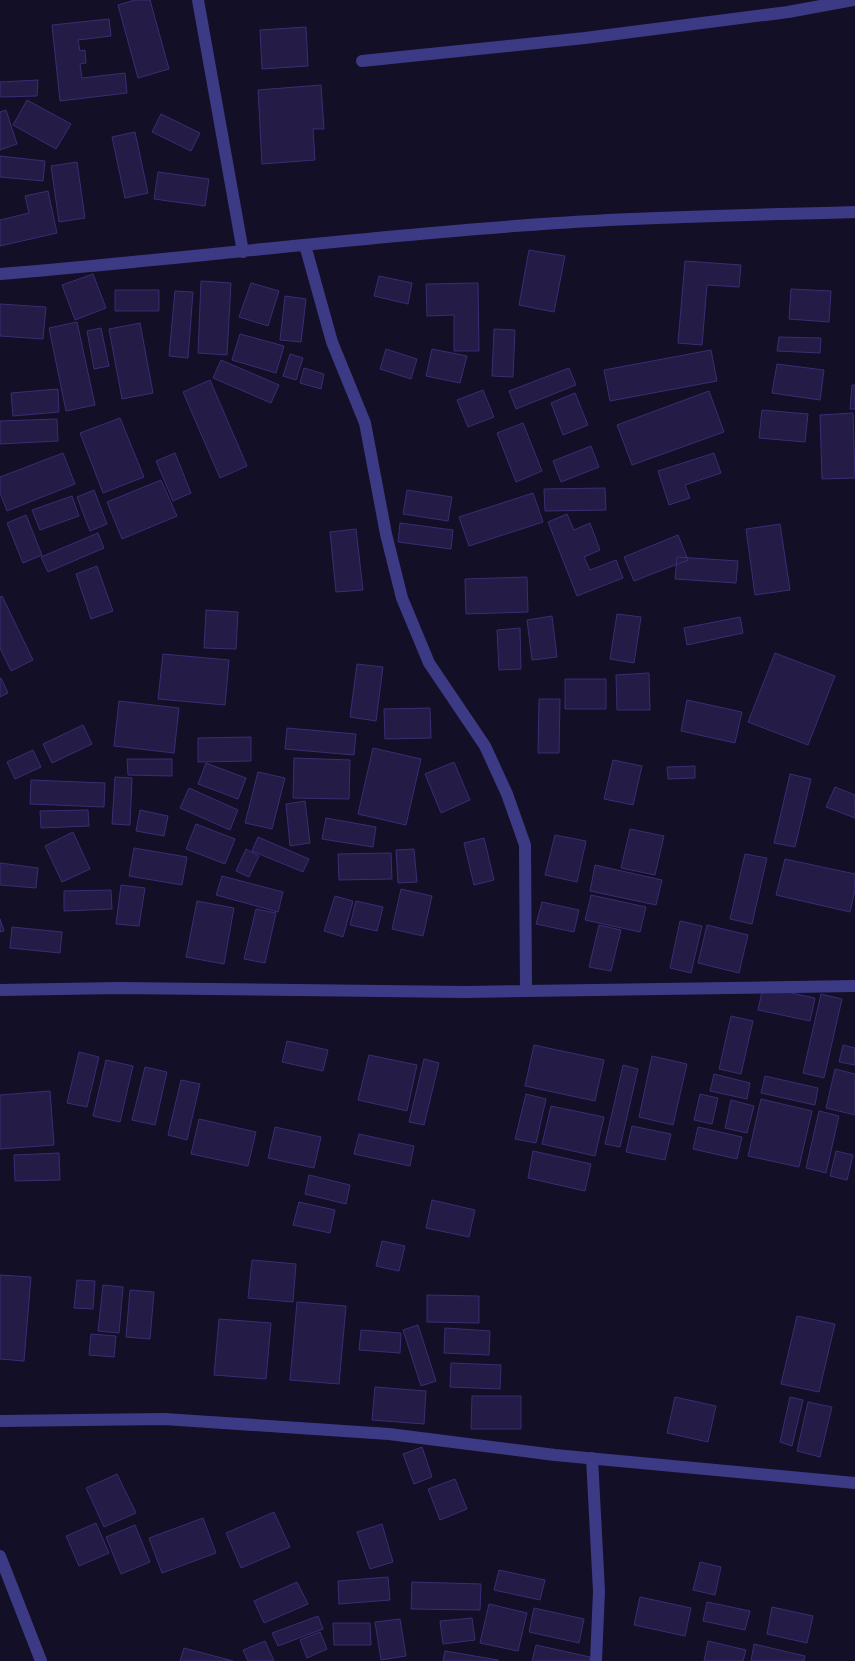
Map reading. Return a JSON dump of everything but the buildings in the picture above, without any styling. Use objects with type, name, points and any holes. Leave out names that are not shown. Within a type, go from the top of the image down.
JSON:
[{"type":"street","points":[[198,0],[244,252]]},
{"type":"street","points":[[362,61],[585,38],[788,12],[853,0]]},
{"type":"street","points":[[0,274],[560,222],[855,212]]},
{"type":"street","points":[[305,245],[332,342],[365,423],[386,534],[402,598],[429,663],[484,746],[507,794],[525,845],[526,990]]},
{"type":"street","points":[[0,990],[526,990],[855,986]]},
{"type":"street","points":[[0,1421],[164,1419],[389,1434],[592,1458],[855,1483]]},
{"type":"street","points":[[592,1458],[599,1591],[596,1661]]},
{"type":"street","points":[[0,1556],[41,1661]]}]
